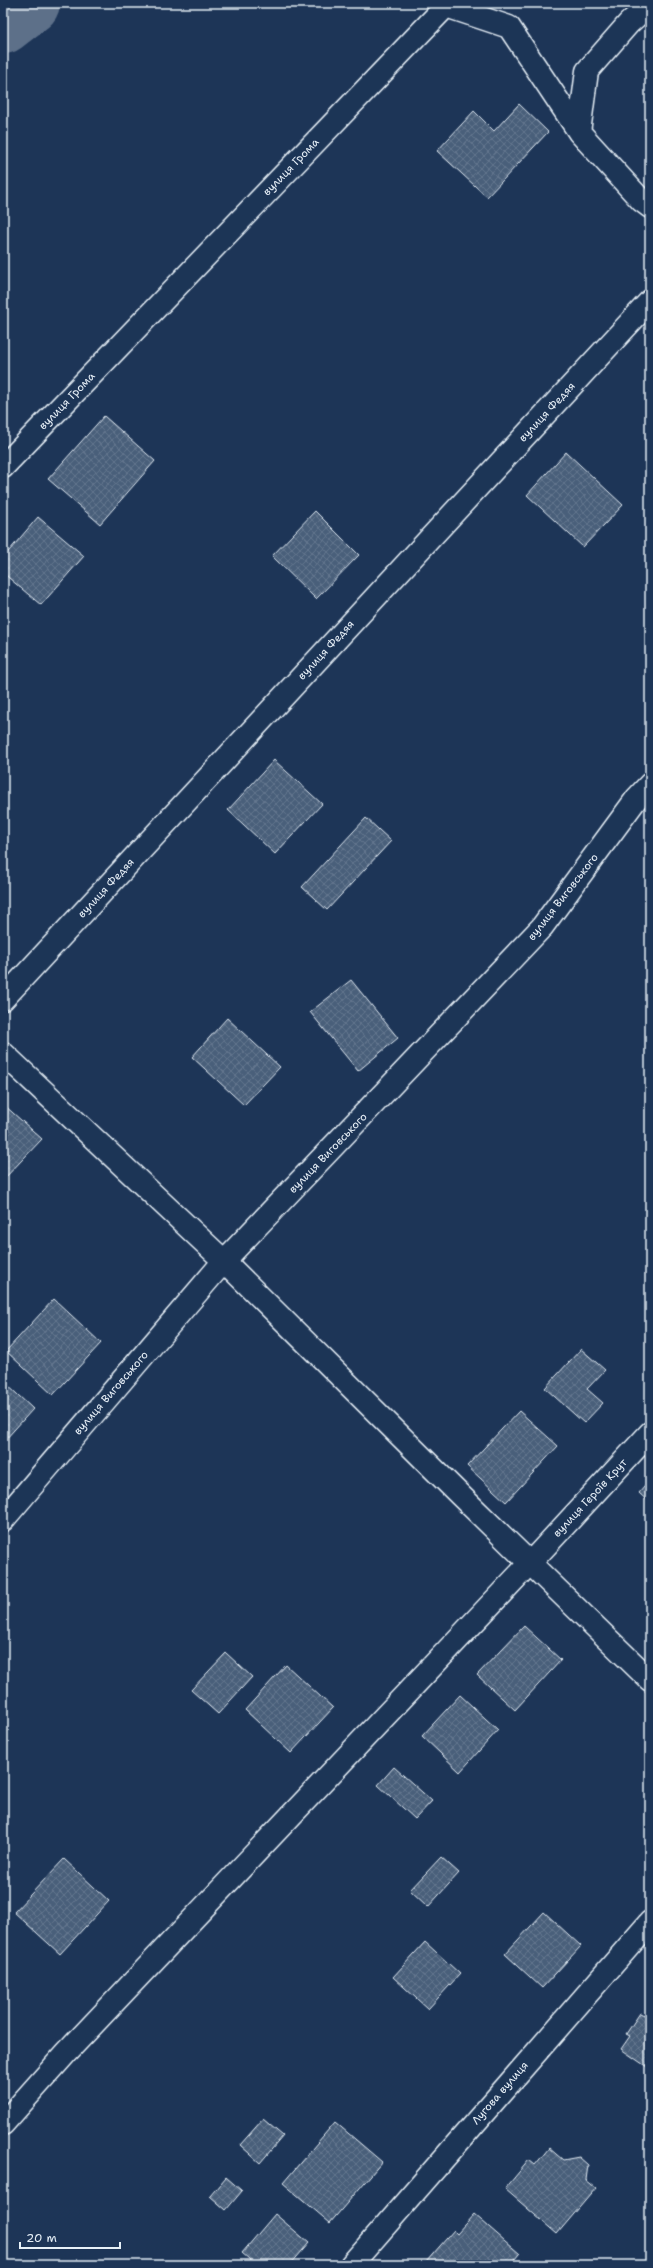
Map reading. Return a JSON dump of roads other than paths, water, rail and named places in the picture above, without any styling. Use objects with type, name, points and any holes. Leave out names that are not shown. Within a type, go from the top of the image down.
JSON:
[{"type":"street","points":[[579,132],[587,71],[629,22],[650,4]]},
{"type":"street","name":"вулиця Грома","points":[[3,467],[446,5],[509,27],[579,132],[642,201],[650,207]]},
{"type":"street","name":"вулиця Федяя","points":[[3,999],[650,301]]},
{"type":"street","name":"вулиця Виговського","points":[[3,1520],[224,1261],[542,927],[637,798],[650,784]]},
{"type":"street","points":[[3,1053],[224,1261],[650,1680]]},
{"type":"street","name":"вулиця Героїв Крут","points":[[3,2124],[67,2052],[530,1563],[650,1433]]},
{"type":"street","name":"Лугова вулиця","points":[[351,2265],[650,1922]]},
{"type":"waterway","points":[[3,24],[30,3]]}]
